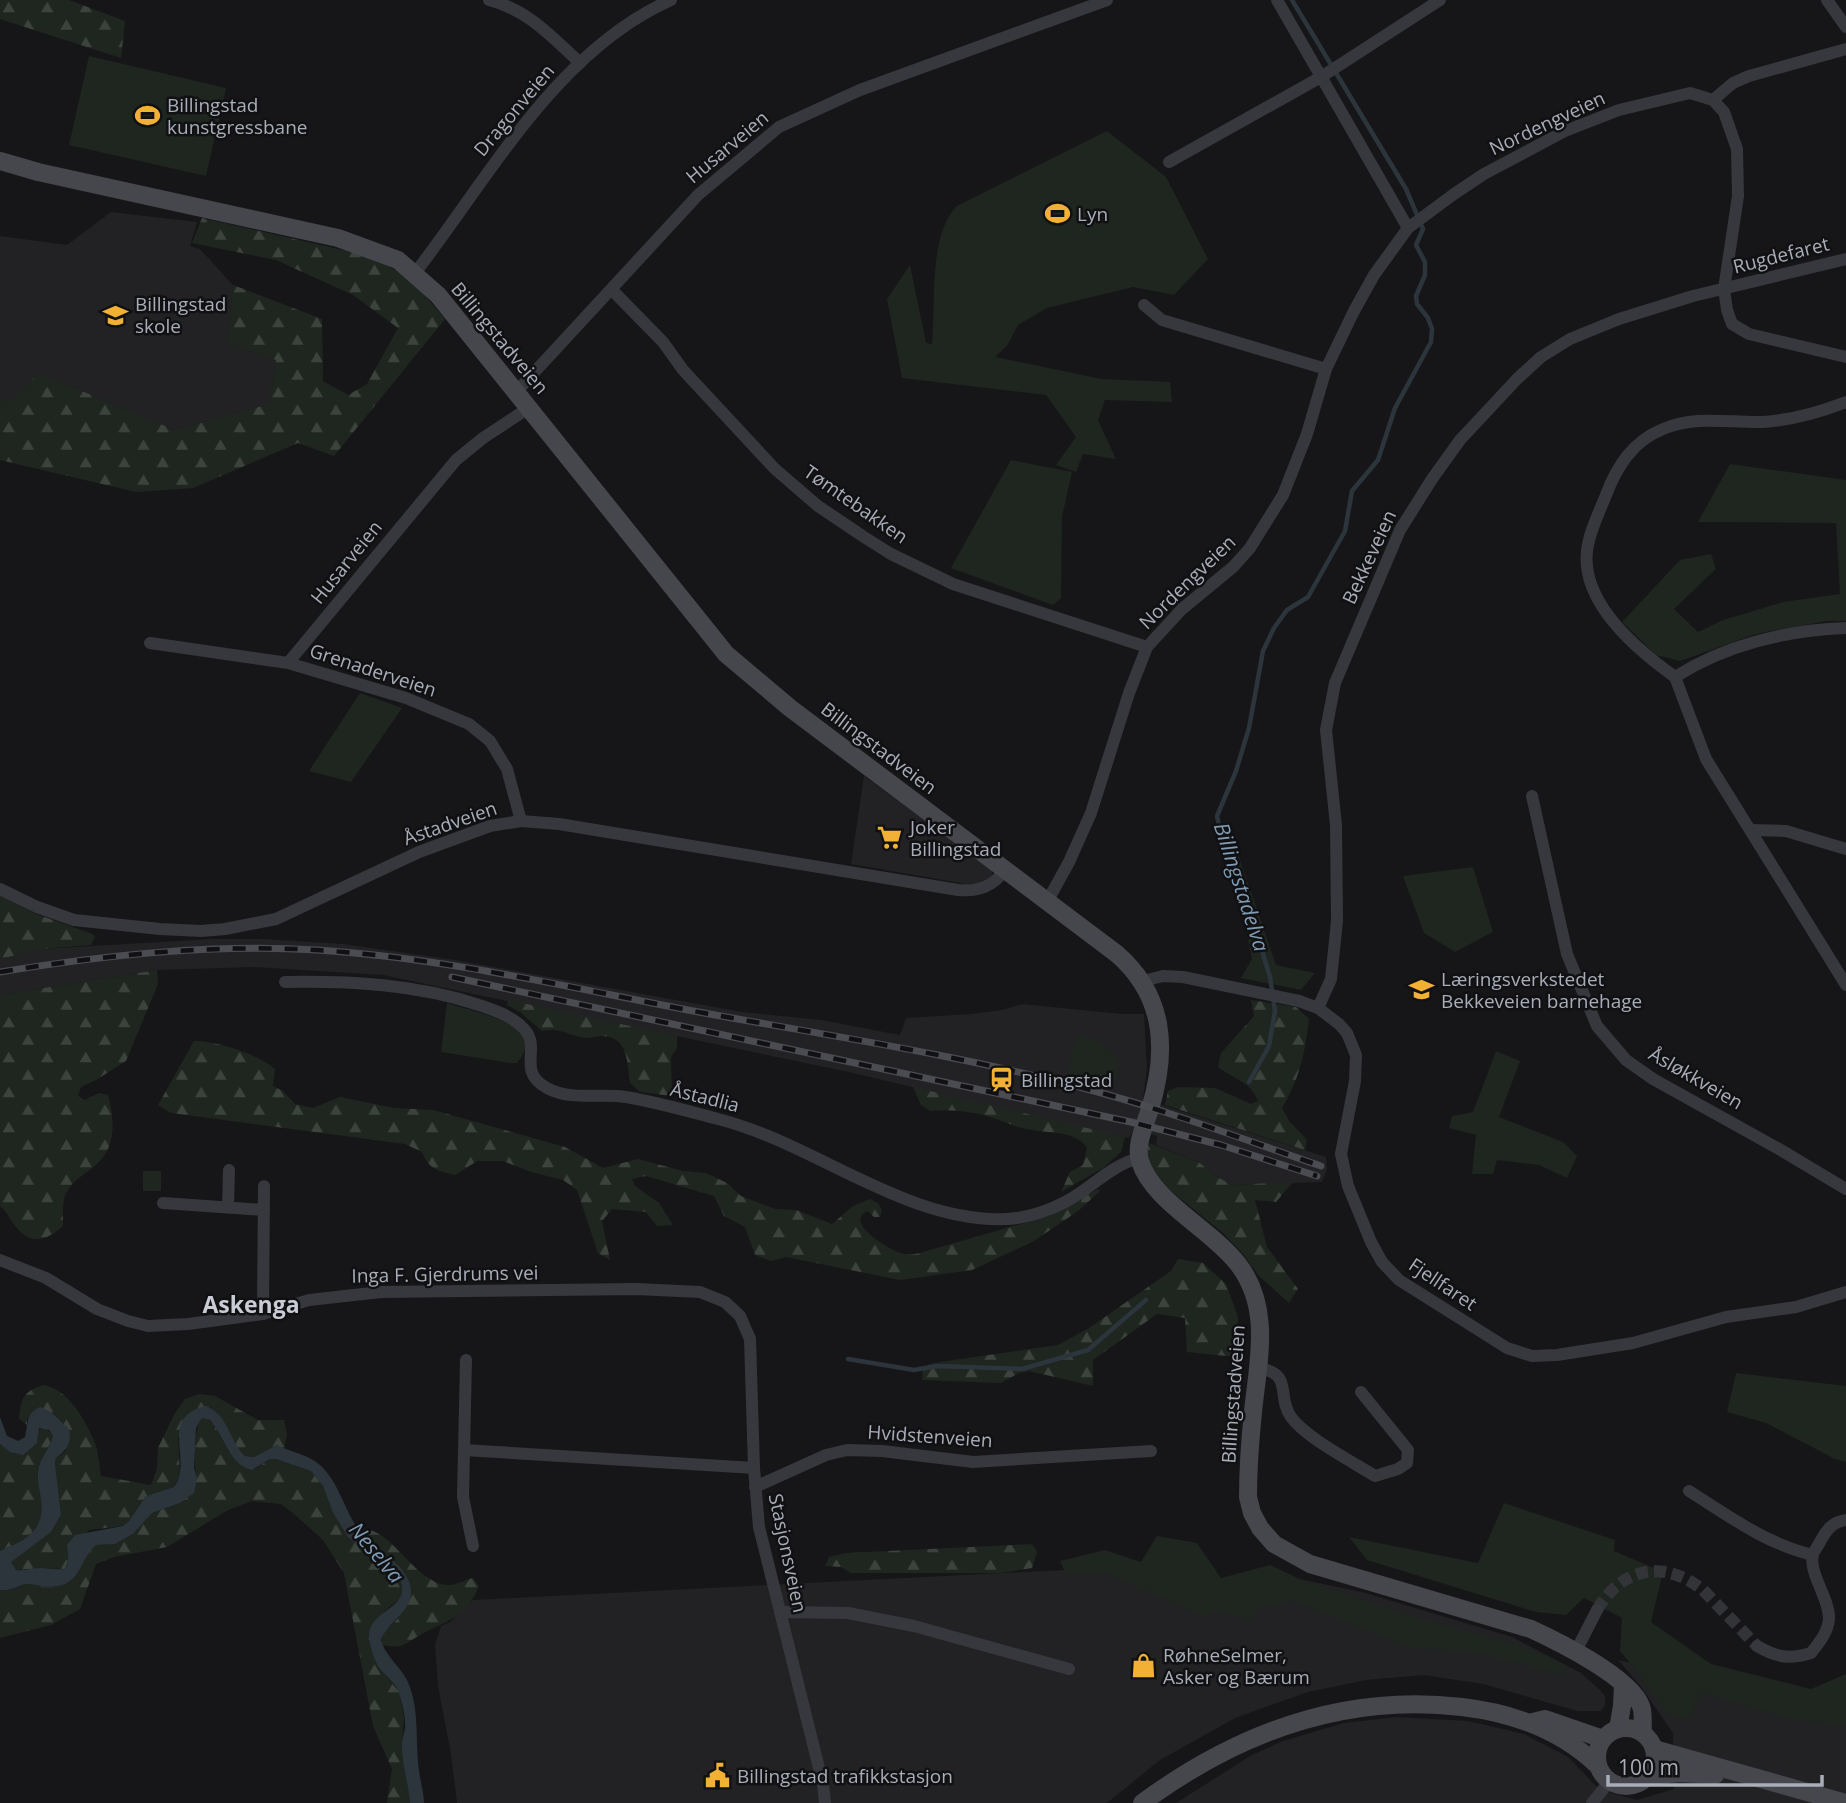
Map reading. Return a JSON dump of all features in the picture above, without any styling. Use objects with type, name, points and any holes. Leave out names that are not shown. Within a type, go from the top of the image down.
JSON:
[{"type":"main road","name":"Billingstadveien","points":[[0,161],[139,195],[338,238],[398,260],[438,295],[726,654],[790,708],[1117,954],[1143,981],[1155,1009],[1159,1034],[1159,1069],[1158,1084],[1139,1145],[1139,1158],[1147,1179],[1224,1248],[1239,1265],[1256,1297],[1262,1333],[1253,1412],[1248,1497],[1260,1528],[1274,1544],[1310,1564],[1531,1629],[1576,1651],[1636,1697],[1642,1708],[1643,1733]]},
{"type":"main road","points":[[1597,1765],[1597,1751],[1610,1734],[1622,1706],[1623,1685]]},
{"type":"main road","points":[[1142,1803],[1235,1747],[1284,1726],[1342,1710],[1389,1704],[1431,1704],[1495,1712],[1533,1722],[1575,1747],[1597,1765],[1609,1782],[1619,1786],[1630,1787],[1641,1783],[1649,1776],[1655,1763],[1654,1749],[1643,1733],[1631,1728],[1610,1734],[1545,1719],[1533,1722]]},
{"type":"main road","points":[[1654,1749],[1808,1799]]},
{"type":"main road","points":[[1649,1776],[1708,1774],[1808,1799],[1846,1803]]},
{"type":"street","points":[[489,0],[519,5],[580,63]]},
{"type":"street","name":"Dragonveien","points":[[415,273],[515,134],[580,63],[623,27],[671,0]]},
{"type":"street","name":"Husarveien","points":[[517,391],[698,195],[747,151],[779,127],[860,90],[1107,0]]},
{"type":"street","points":[[1277,0],[1408,228]]},
{"type":"street","points":[[1169,162],[1321,78],[1440,0]]},
{"type":"street","points":[[1827,0],[1846,27]]},
{"type":"street","points":[[1846,49],[1749,76],[1733,83],[1713,100],[1724,112],[1731,129],[1739,170],[1738,196],[1724,289],[1732,324],[1749,334],[1846,357]]},
{"type":"street","name":"Nordengveien","points":[[1047,902],[1091,813],[1129,693],[1147,647],[1182,609],[1233,567],[1250,548],[1283,495],[1307,434],[1326,369],[1374,275],[1408,228],[1485,174],[1565,131],[1619,110],[1690,93],[1713,100]]},
{"type":"street","name":"Rugdefaret","points":[[1724,289],[1846,259]]},
{"type":"street","name":"Bekkeveien","points":[[1318,1008],[1331,979],[1336,922],[1336,825],[1326,730],[1335,682],[1399,530],[1460,440],[1541,357],[1570,339],[1619,319],[1724,289]]},
{"type":"street","name":"Tømtebakken","points":[[612,290],[663,342],[684,370],[775,469],[818,506],[864,537],[891,554],[953,583],[1147,647]]},
{"type":"street","points":[[1144,305],[1162,320],[1326,369]]},
{"type":"street","points":[[1846,402],[1821,411],[1762,422],[1686,421],[1660,430],[1636,445],[1617,468],[1587,551],[1588,571],[1593,589],[1608,615],[1632,643],[1675,677],[1706,759],[1846,985]]},
{"type":"street","name":"Husarveien","points":[[288,663],[456,460],[483,438],[530,407]]},
{"type":"street","points":[[1675,677],[1707,659],[1771,637],[1801,631],[1846,628]]},
{"type":"street","name":"Grenaderveien","points":[[150,643],[288,663],[406,698],[469,724],[490,741],[507,769],[521,821]]},
{"type":"street","name":"Åsløkkveien","points":[[1532,796],[1567,954],[1597,1026],[1626,1060],[1653,1079],[1846,1189]]},
{"type":"street","name":"Åstadveien","points":[[0,890],[74,920],[201,931],[243,927],[295,912],[459,836],[490,826],[521,821],[583,828],[958,890],[979,890],[994,882],[1005,870]]},
{"type":"street","points":[[1750,830],[1786,831],[1846,849]]},
{"type":"street","name":"Fjellfaret","points":[[1143,981],[1163,976],[1183,977],[1299,1001],[1318,1008],[1347,1033],[1356,1055],[1355,1080],[1341,1154],[1344,1174],[1382,1262],[1399,1280],[1507,1348],[1532,1356],[1557,1355],[1633,1343],[1726,1317],[1796,1307],[1846,1292]]},
{"type":"street","name":"Åstadlia","points":[[285,982],[402,986],[485,1007],[505,1014],[526,1030],[531,1044],[529,1069],[532,1076],[549,1090],[580,1095],[627,1097],[747,1127],[795,1146],[903,1198],[979,1218],[1009,1219],[1043,1211],[1068,1201],[1123,1163],[1139,1158]]},
{"type":"street","points":[[228,1206],[229,1170]]},
{"type":"street","points":[[263,1314],[264,1186]]},
{"type":"street","points":[[163,1203],[264,1210]]},
{"type":"street","name":"Inga F. Gjerdrums vei","points":[[0,1260],[46,1278],[105,1313],[148,1326],[188,1324],[263,1314],[309,1300],[350,1294],[471,1289],[635,1289],[692,1292],[718,1298],[735,1310]]},
{"type":"street","name":"Stasjonsveien","points":[[735,1310],[749,1331],[752,1346],[754,1468],[759,1527],[823,1784],[825,1803]]},
{"type":"street","points":[[466,1360],[463,1497],[473,1546]]},
{"type":"street","points":[[1259,1368],[1275,1373],[1282,1382],[1285,1405],[1291,1417],[1307,1432],[1375,1476],[1407,1464],[1408,1450],[1361,1392]]},
{"type":"street","points":[[464,1450],[754,1468]]},
{"type":"street","name":"Hvidstenveien","points":[[755,1488],[826,1455],[847,1450],[882,1451],[973,1462],[1151,1451]]},
{"type":"street","points":[[1689,1491],[1763,1538],[1787,1549],[1813,1555]]},
{"type":"street","points":[[1757,1646],[1784,1658],[1811,1653],[1819,1643],[1829,1620],[1828,1608],[1813,1565],[1813,1555],[1827,1529],[1846,1520]]},
{"type":"street","points":[[1576,1651],[1597,1610]]},
{"type":"street","points":[[780,1612],[848,1613],[914,1626],[1069,1669]]},
{"type":"street","points":[[1592,1803],[1609,1782]]},
{"type":"shaded area","name":"Billingstad skole","points":[[111,212],[197,222],[190,246],[200,249],[233,285],[227,344],[276,360],[269,404],[175,430],[39,373],[10,403],[0,400],[0,236],[67,245]]},
{"type":"shaded area","points":[[864,776],[992,870],[992,877],[966,884],[851,864]]},
{"type":"shaded area","points":[[212,939],[343,944],[455,960],[742,1012],[821,1020],[900,1035],[906,1018],[971,1014],[1022,1004],[1144,1014],[1147,1068],[1143,1099],[1326,1157],[1327,1169],[1322,1182],[1232,1185],[1200,1163],[1156,1145],[1157,1136],[1134,1130],[1129,1138],[849,1072],[383,975],[254,967],[157,970],[0,995],[0,959],[41,949]]},
{"type":"shaded area","points":[[1084,1569],[1199,1583],[1270,1573],[1362,1592],[1512,1637],[1581,1673],[1605,1696],[1605,1705],[1601,1711],[1577,1711],[1483,1684],[1423,1675],[1366,1680],[1308,1692],[1235,1718],[1160,1760],[1107,1803],[457,1803],[438,1686],[435,1645],[441,1626],[450,1622],[473,1600]]},
{"type":"shaded area","points":[[1618,1660],[1815,1703],[1846,1696],[1846,1803],[1176,1803],[1252,1755],[1283,1741],[1344,1723],[1396,1717],[1468,1721],[1524,1734],[1568,1757],[1600,1790],[1637,1800],[1674,1789],[1673,1733],[1639,1684]]},
{"type":"green space","points":[[0,0],[69,0],[125,21],[121,58],[0,19]]},
{"type":"green space","name":"Billingstad kunstgressbane","points":[[89,56],[226,88],[206,176],[69,145]]},
{"type":"green space","points":[[1107,131],[1166,177],[1208,259],[1174,295],[1133,287],[1047,308],[1018,325],[1007,346],[995,357],[1102,379],[1170,382],[1172,402],[1105,400],[1098,420],[1116,459],[1083,454],[1076,472],[1056,465],[1076,437],[1046,395],[902,378],[887,299],[910,265],[926,343],[932,344],[937,252],[941,234],[957,206]]},
{"type":"green space","points":[[202,218],[373,257],[413,281],[445,319],[334,456],[298,443],[193,488],[136,492],[0,460],[0,400],[10,402],[39,373],[175,430],[269,404],[276,360],[227,344],[233,285],[322,319],[323,381],[348,395],[367,384],[398,328],[353,295],[276,260],[192,243]]},
{"type":"green space","points":[[1011,460],[1072,472],[1062,517],[1061,598],[1053,605],[951,568]]},
{"type":"green space","points":[[1730,464],[1846,480],[1846,621],[1827,621],[1756,634],[1680,661],[1656,655],[1622,622],[1680,560],[1711,554],[1716,569],[1674,609],[1698,632],[1723,620],[1783,602],[1840,594],[1836,523],[1698,522]]},
{"type":"green space","points":[[360,693],[402,708],[351,782],[309,771]]},
{"type":"green space","points":[[1238,854],[1276,965],[1315,973],[1301,990],[1241,978],[1252,959],[1242,909],[1224,855]]},
{"type":"green space","points":[[1473,867],[1493,932],[1455,952],[1424,933],[1403,876]]},
{"type":"green space","points":[[0,895],[36,914],[90,933],[95,936],[91,945],[41,949],[0,959]]},
{"type":"green space","points":[[157,970],[158,984],[126,1061],[81,1087],[78,1096],[85,1100],[99,1093],[108,1095],[112,1131],[108,1148],[98,1163],[66,1193],[63,1226],[46,1237],[29,1238],[18,1229],[0,1206],[0,995]]},
{"type":"green space","points":[[508,1000],[677,1036],[677,1048],[671,1057],[672,1096],[640,1092],[630,1083],[625,1052],[611,1037],[586,1038],[560,1031],[542,1031],[520,1012],[507,1005]]},
{"type":"green space","points":[[1251,1000],[1296,1007],[1309,1019],[1301,1065],[1282,1108],[1289,1121],[1307,1140],[1305,1150],[1165,1105],[1168,1091],[1178,1087],[1215,1088],[1251,1104],[1258,1101],[1251,1089],[1218,1067],[1221,1053],[1254,1016]]},
{"type":"green space","points":[[447,1003],[489,1015],[516,1029],[524,1039],[525,1050],[517,1063],[441,1052]]},
{"type":"green space","points":[[1077,1035],[1102,1044],[1114,1055],[1118,1072],[1116,1082],[1109,1086],[1067,1073]]},
{"type":"green space","points":[[194,1041],[237,1049],[267,1063],[275,1069],[273,1086],[283,1091],[295,1104],[313,1108],[340,1097],[394,1108],[433,1110],[565,1147],[603,1168],[638,1159],[683,1171],[706,1173],[727,1183],[741,1196],[775,1209],[796,1210],[832,1224],[853,1206],[870,1199],[878,1203],[882,1210],[880,1217],[874,1217],[868,1211],[861,1216],[860,1221],[864,1228],[887,1247],[907,1254],[920,1253],[1049,1216],[1098,1189],[1100,1191],[1078,1211],[1034,1241],[972,1270],[900,1280],[786,1257],[771,1261],[755,1255],[745,1227],[724,1216],[714,1196],[646,1176],[632,1179],[635,1186],[659,1203],[673,1225],[657,1226],[646,1212],[612,1209],[602,1221],[610,1260],[598,1253],[577,1190],[563,1180],[503,1161],[477,1161],[455,1175],[434,1168],[422,1152],[405,1144],[171,1113],[158,1105]]},
{"type":"green space","points":[[1496,1051],[1520,1061],[1499,1117],[1563,1142],[1577,1156],[1567,1178],[1539,1165],[1497,1160],[1493,1174],[1472,1174],[1476,1135],[1449,1128],[1452,1116],[1473,1112]]},
{"type":"green space","points":[[913,1087],[1125,1137],[1121,1152],[1103,1168],[1061,1192],[1070,1172],[1083,1165],[1087,1147],[1081,1141],[1059,1133],[1021,1128],[975,1113],[930,1111],[921,1105]]},
{"type":"green space","points":[[1149,1143],[1200,1163],[1232,1185],[1293,1182],[1276,1202],[1255,1200],[1267,1247],[1298,1289],[1289,1303],[1258,1275],[1223,1233],[1171,1191],[1153,1171],[1146,1154]]},
{"type":"green space","points":[[143,1171],[161,1171],[161,1191],[143,1191]]},
{"type":"green space","points":[[1178,1259],[1203,1263],[1226,1284],[1238,1317],[1236,1357],[1187,1352],[1185,1318],[1157,1314],[1093,1360],[1093,1386],[1029,1371],[1019,1373],[1001,1383],[922,1380],[923,1367],[934,1363],[1058,1345],[1089,1328],[1171,1271]]},
{"type":"green space","points":[[1736,1373],[1846,1386],[1846,1462],[1835,1459],[1766,1423],[1727,1412]]},
{"type":"green space","points":[[44,1385],[61,1393],[81,1416],[96,1447],[101,1476],[151,1485],[157,1469],[158,1448],[175,1413],[185,1399],[199,1394],[215,1396],[258,1420],[284,1420],[287,1434],[284,1450],[277,1445],[254,1457],[245,1456],[211,1407],[178,1438],[180,1475],[174,1487],[146,1496],[123,1526],[89,1530],[68,1551],[70,1556],[65,1569],[16,1570],[12,1559],[51,1532],[61,1515],[55,1463],[56,1458],[66,1451],[64,1424],[51,1412],[27,1419],[27,1425],[19,1419],[24,1397]]},
{"type":"green space","points":[[202,1418],[214,1424],[229,1452],[255,1469],[270,1459],[276,1459],[311,1471],[323,1486],[333,1513],[348,1537],[400,1580],[402,1594],[397,1602],[384,1611],[370,1642],[378,1665],[399,1692],[404,1717],[402,1745],[409,1779],[410,1803],[387,1803],[392,1769],[373,1726],[344,1573],[323,1540],[281,1504],[252,1501],[228,1510],[167,1547],[114,1557],[96,1564],[80,1609],[51,1625],[0,1638],[0,1590],[27,1584],[49,1587],[67,1583],[73,1579],[96,1545],[115,1544],[133,1534],[152,1513],[180,1503],[197,1478],[195,1447]]},
{"type":"green space","points":[[45,1427],[53,1436],[38,1472],[40,1520],[25,1538],[0,1551],[0,1444],[10,1452],[38,1438],[37,1431]]},
{"type":"green space","points":[[1504,1503],[1615,1540],[1614,1551],[1663,1572],[1651,1622],[1711,1664],[1811,1689],[1846,1674],[1846,1725],[1796,1720],[1701,1693],[1689,1720],[1666,1713],[1620,1651],[1622,1618],[1584,1598],[1566,1615],[1536,1612],[1367,1560],[1349,1537],[1478,1563]]},
{"type":"green space","points":[[358,1528],[379,1534],[431,1580],[451,1585],[473,1578],[479,1586],[474,1597],[456,1616],[404,1645],[382,1645],[383,1634],[401,1613],[406,1574]]},
{"type":"green space","points":[[1157,1536],[1197,1543],[1221,1578],[1270,1565],[1302,1580],[1425,1620],[1523,1646],[1566,1665],[1563,1675],[1474,1652],[1412,1648],[1293,1601],[1257,1608],[1253,1621],[1213,1610],[1208,1618],[1106,1573],[1066,1574],[1060,1561],[1105,1550],[1141,1562]]},
{"type":"green space","points":[[1032,1544],[1037,1552],[1032,1568],[1001,1573],[851,1573],[841,1567],[825,1566],[829,1557],[846,1553]]},
{"type":"water","name":"Neselva","points":[[206,1406],[219,1415],[245,1456],[254,1457],[277,1445],[306,1456],[321,1466],[363,1535],[405,1574],[411,1591],[408,1605],[381,1640],[408,1682],[412,1693],[424,1803],[410,1803],[402,1751],[405,1724],[402,1704],[397,1688],[377,1663],[369,1639],[371,1626],[400,1597],[400,1580],[348,1537],[333,1513],[323,1486],[311,1471],[276,1459],[270,1459],[252,1470],[244,1467],[232,1456],[210,1420],[202,1418],[196,1428],[194,1468],[197,1478],[194,1493],[180,1503],[152,1513],[133,1534],[115,1544],[96,1545],[73,1579],[67,1583],[49,1587],[27,1584],[0,1590],[0,1551],[25,1538],[40,1520],[38,1472],[53,1436],[49,1430],[39,1428],[37,1443],[23,1455],[10,1452],[0,1444],[0,1417],[7,1436],[18,1441],[25,1437],[30,1416],[40,1407],[51,1412],[69,1429],[68,1446],[56,1458],[55,1463],[61,1515],[51,1532],[11,1562],[16,1570],[65,1569],[68,1563],[67,1545],[75,1535],[123,1526],[146,1496],[174,1487],[181,1465],[179,1441],[183,1420],[191,1412]]},
{"type":"waterway","name":"Billingstadelva","points":[[1249,1082],[1269,1046],[1275,1011],[1270,977],[1238,872],[1222,838],[1217,816],[1236,771],[1249,728],[1263,651],[1274,628],[1287,610],[1308,597],[1345,531],[1352,491],[1378,460],[1395,408],[1431,342],[1432,329],[1428,318],[1417,304],[1416,296],[1425,275],[1425,262],[1416,245],[1423,229],[1406,189],[1292,0]]},
{"type":"waterway","points":[[848,1359],[914,1370],[937,1366],[1022,1369],[1088,1350],[1146,1300]]},
{"type":"tunnel","points":[[1597,1610],[1619,1584],[1631,1577],[1659,1571],[1674,1574],[1703,1590],[1757,1646]]},
{"type":"railway","points":[[0,972],[158,952],[237,949],[317,950],[463,967],[895,1047],[1036,1076],[1143,1105],[1321,1166]]},
{"type":"railway","points":[[452,977],[1131,1122],[1221,1145],[1317,1176]]},
{"type":"place","name":"Billingstad kunstgressbane","points":[[147,116]]},
{"type":"place","name":"Lyn","points":[[1057,214]]},
{"type":"place","name":"Billingstad skole","points":[[115,315]]},
{"type":"place","name":"Joker Billingstad","points":[[890,838]]},
{"type":"place","name":"Læringsverkstedet Bekkeveien barnehage","points":[[1421,990]]},
{"type":"place","name":"Billingstad","points":[[1001,1080]]},
{"type":"place","name":"RøhneSelmer, Asker og Bærum","points":[[1143,1666]]},
{"type":"place","name":"Billingstad trafikkstasjon","points":[[717,1776]]},
{"type":"district","name":"Askenga","points":[[251,1305]]}]
